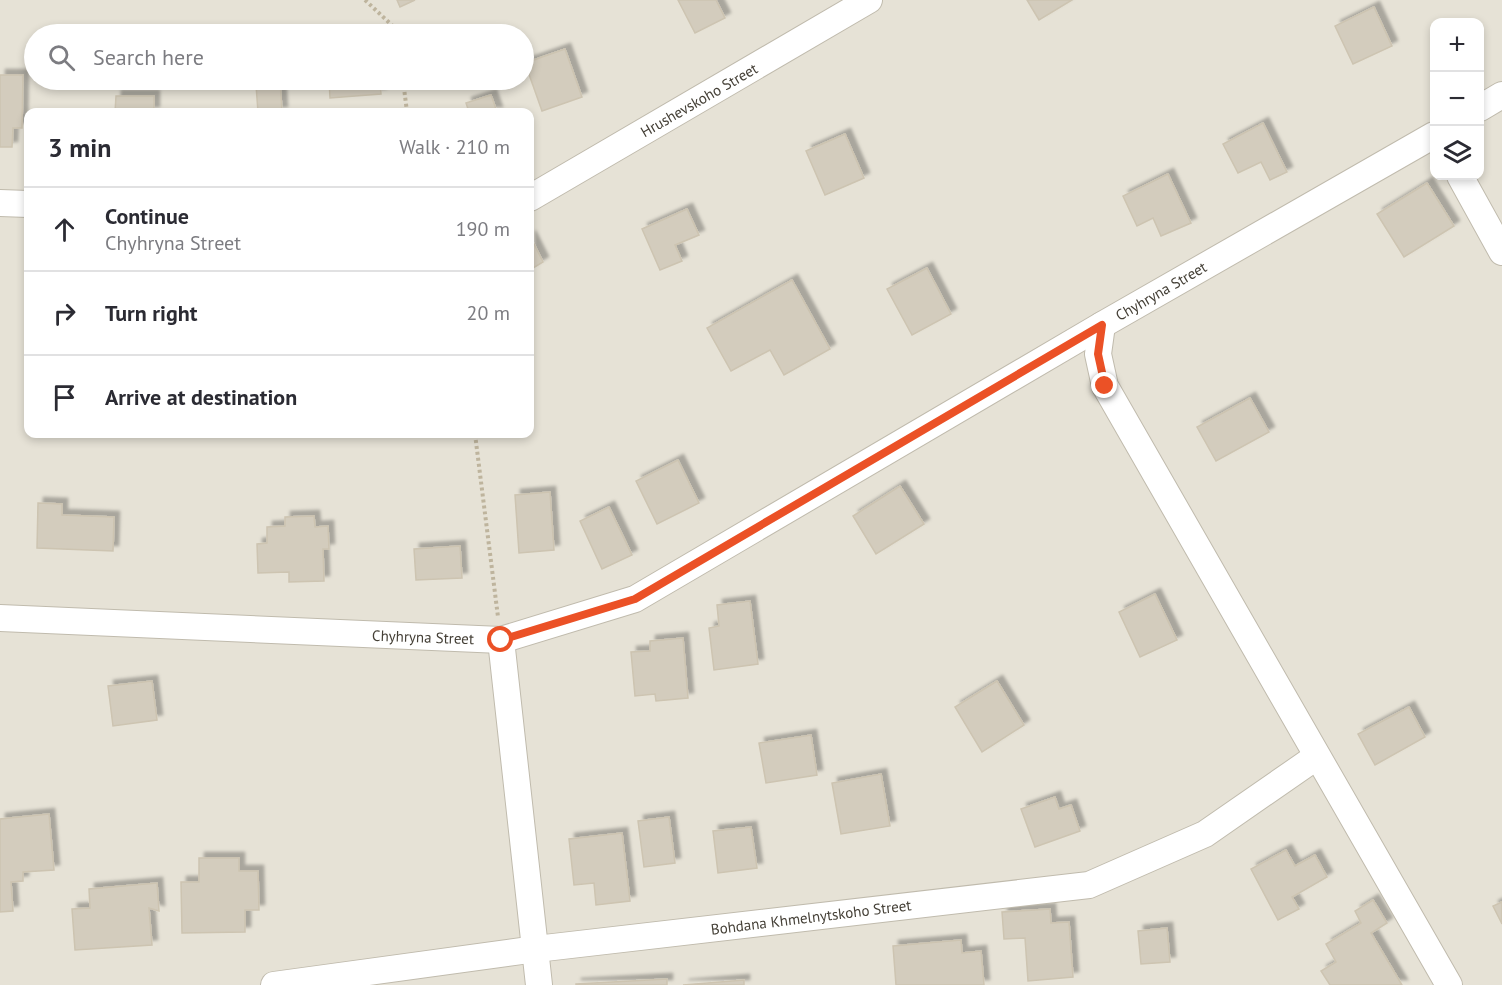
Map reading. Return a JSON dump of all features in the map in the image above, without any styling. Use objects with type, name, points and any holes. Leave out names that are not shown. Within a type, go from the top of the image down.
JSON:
[{"type":"street","name":"Hrushevskoho Street","points":[[534,196],[868,0]]},
{"type":"street","points":[[1484,105],[1502,95]]},
{"type":"street","name":"Chyhryna Street","points":[[0,618],[501,640],[635,599],[1102,325],[1430,137]]},
{"type":"street","points":[[1462,180],[1502,252]]},
{"type":"street","points":[[0,203],[24,204]]},
{"type":"street","points":[[1102,325],[1098,354],[1105,386],[1449,985]]},
{"type":"street","points":[[501,640],[539,985]]},
{"type":"street","name":"Bohdana Khmelnytskoho Street","points":[[274,985],[536,949],[1089,885],[1206,834],[1316,757]]},
{"type":"path","points":[[365,0],[391,24]]},
{"type":"path","points":[[404,90],[406,108]]},
{"type":"path","points":[[476,438],[501,640]]},
{"type":"shaded area","points":[[0,0],[1502,0],[1502,985],[0,985]]},
{"type":"building","points":[[397,0],[415,0],[400,7]]},
{"type":"building","points":[[678,0],[716,0],[725,18],[695,33]]},
{"type":"building","points":[[1027,0],[1072,0],[1039,20]]},
{"type":"building","points":[[1374,7],[1392,46],[1353,64],[1335,26]]},
{"type":"building","points":[[565,49],[582,97],[542,111],[534,88],[534,60]]},
{"type":"building","points":[[0,75],[23,75],[22,128],[13,128],[12,147],[0,147]]},
{"type":"building","points":[[256,90],[281,90],[282,108],[258,108]]},
{"type":"building","points":[[330,90],[381,90],[381,94],[330,98]]},
{"type":"building","points":[[491,95],[496,108],[468,108],[466,103]]},
{"type":"building","points":[[116,96],[154,96],[154,108],[115,108]]},
{"type":"building","points":[[1263,123],[1287,172],[1270,180],[1261,162],[1238,173],[1223,144]]},
{"type":"building","points":[[845,134],[864,178],[825,195],[806,151]]},
{"type":"building","points":[[1168,174],[1191,223],[1161,236],[1153,218],[1137,226],[1123,196]]},
{"type":"building","points":[[1427,183],[1454,226],[1404,257],[1377,214]]},
{"type":"building","points":[[687,209],[699,235],[675,245],[682,261],[660,270],[642,229]]},
{"type":"building","points":[[534,244],[543,262],[534,268]]},
{"type":"building","points":[[927,268],[951,314],[912,335],[887,289]]},
{"type":"building","points":[[792,280],[830,349],[784,375],[770,350],[731,371],[707,328]]},
{"type":"building","points":[[1250,398],[1269,432],[1216,461],[1197,427]]},
{"type":"building","points":[[678,460],[699,503],[657,524],[636,481]]},
{"type":"building","points":[[900,486],[924,524],[876,554],[853,516]]},
{"type":"building","points":[[550,492],[554,550],[519,553],[515,495]]},
{"type":"building","points":[[38,503],[62,504],[62,515],[114,517],[113,551],[37,548]]},
{"type":"building","points":[[609,507],[632,555],[602,569],[580,521]]},
{"type":"building","points":[[314,516],[315,527],[328,526],[329,549],[323,549],[324,581],[289,582],[289,572],[258,573],[257,544],[267,543],[267,527],[285,526],[285,517]]},
{"type":"building","points":[[460,546],[462,578],[416,580],[414,549]]},
{"type":"building","points":[[1155,594],[1177,640],[1140,657],[1119,612]]},
{"type":"building","points":[[750,601],[758,664],[714,670],[709,628],[719,626],[717,605]]},
{"type":"building","points":[[683,638],[688,698],[656,701],[655,694],[635,696],[631,652],[650,651],[650,641]]},
{"type":"building","points":[[152,681],[157,720],[113,726],[108,686]]},
{"type":"building","points":[[997,681],[1024,725],[982,752],[955,707]]},
{"type":"building","points":[[1409,707],[1425,737],[1375,765],[1358,734]]},
{"type":"building","points":[[811,735],[817,775],[766,783],[759,743]]},
{"type":"building","points":[[881,774],[890,826],[841,834],[832,783]]},
{"type":"building","points":[[1055,797],[1059,809],[1071,805],[1080,831],[1035,847],[1021,809]]},
{"type":"building","points":[[49,814],[54,870],[23,872],[23,881],[11,882],[13,911],[0,912],[0,819]]},
{"type":"building","points":[[669,817],[675,863],[644,867],[638,821]]},
{"type":"building","points":[[751,827],[757,868],[718,873],[713,831]]},
{"type":"building","points":[[622,833],[630,901],[596,905],[594,883],[574,885],[569,839]]},
{"type":"building","points":[[1286,850],[1295,866],[1315,855],[1327,877],[1292,897],[1299,909],[1278,920],[1251,869]]},
{"type":"building","points":[[199,858],[239,858],[239,871],[258,871],[259,910],[245,910],[245,932],[182,933],[181,882],[199,882]]},
{"type":"building","points":[[157,883],[159,911],[149,908],[152,945],[75,950],[72,909],[90,908],[89,889]]},
{"type":"building","points":[[1373,900],[1387,923],[1371,933],[1402,985],[1330,985],[1321,971],[1336,962],[1326,944],[1361,923],[1355,911]]},
{"type":"building","points":[[1502,902],[1502,924],[1493,906]]},
{"type":"building","points":[[1050,909],[1051,923],[1069,922],[1073,977],[1028,981],[1025,938],[1004,939],[1002,912]]},
{"type":"building","points":[[1167,928],[1170,962],[1141,964],[1138,931]]},
{"type":"building","points":[[961,940],[962,953],[981,951],[984,985],[896,985],[893,946]]},
{"type":"building","points":[[667,979],[667,985],[576,985],[576,984]]},
{"type":"building","points":[[744,980],[744,985],[683,985]]},
{"type":"route","points":[[501,640],[635,599],[1102,325],[1098,354],[1105,386]]}]
